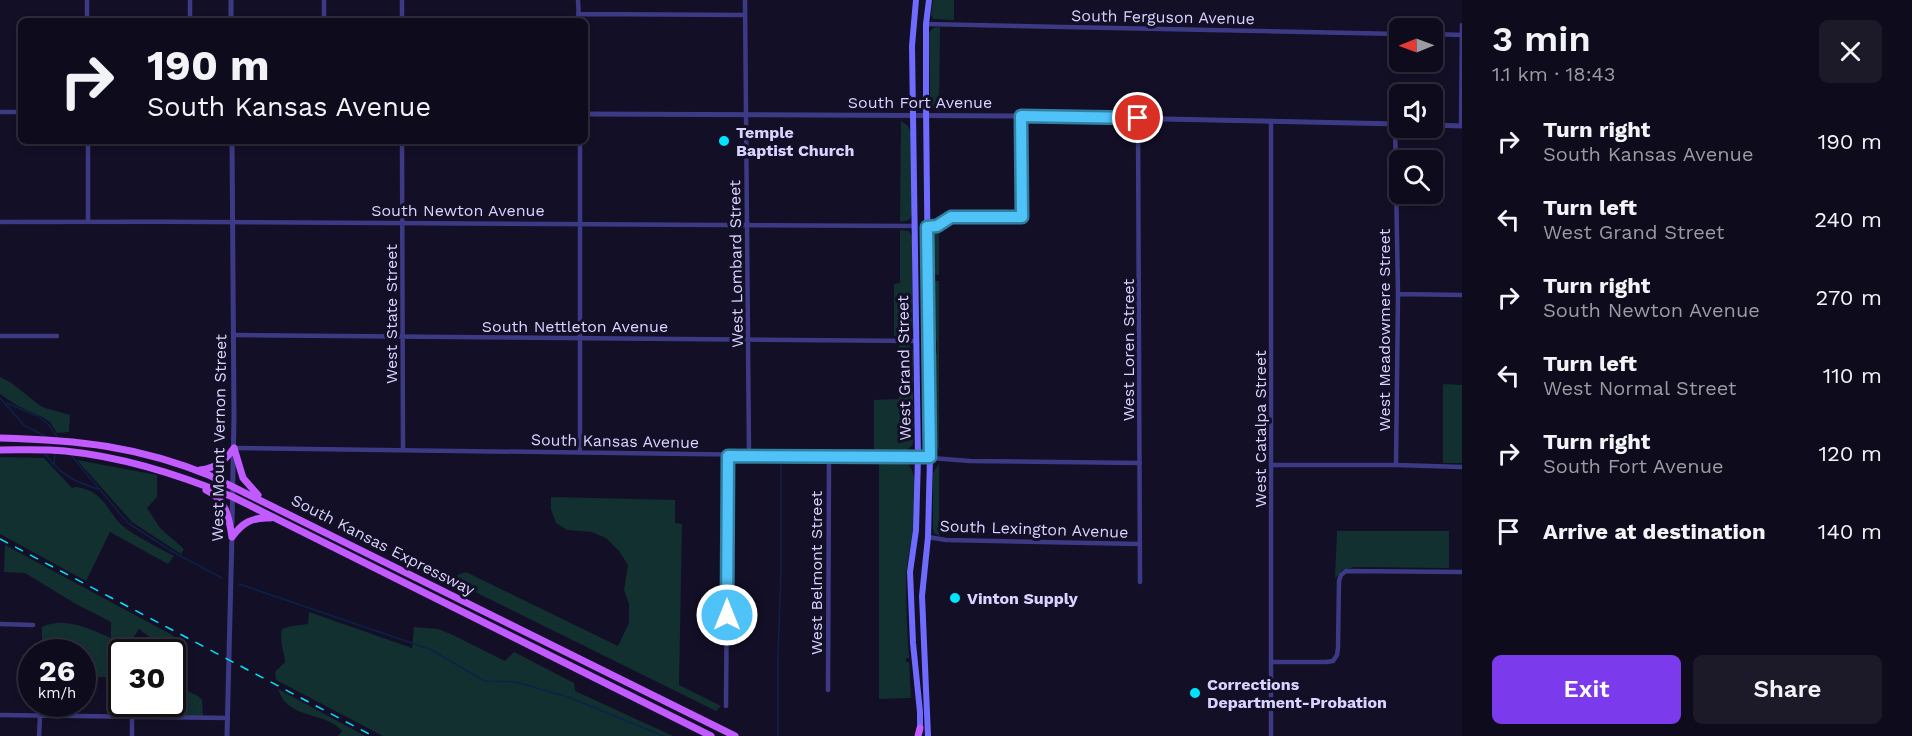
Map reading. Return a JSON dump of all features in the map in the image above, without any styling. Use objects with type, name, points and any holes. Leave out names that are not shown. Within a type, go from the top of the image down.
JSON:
[{"type":"main road","name":"West Grand Street","points":[[916,0],[912,46],[918,457],[916,530],[910,572],[913,644],[920,712],[919,733]]},
{"type":"main road","name":"West Grand Street","points":[[928,736],[922,596],[928,537],[930,457],[926,116],[926,24],[929,0]]},
{"type":"main road","name":"South Kansas Expressway","points":[[3,438],[85,442],[142,453],[196,470],[233,485],[735,736]]},
{"type":"main road","points":[[196,470],[222,463],[234,448]]},
{"type":"main road","points":[[234,448],[239,470],[246,483],[272,505]]},
{"type":"main road","name":"South Kansas Expressway","points":[[0,450],[63,451],[125,460],[174,474],[233,497],[711,736]]},
{"type":"main road","points":[[174,474],[176,479],[209,491],[218,498],[227,513],[232,537]]},
{"type":"main road","points":[[232,537],[240,526],[248,521],[258,518],[275,518]]},
{"type":"street","points":[[87,0],[87,18]]},
{"type":"street","points":[[190,0],[190,18]]},
{"type":"street","points":[[231,0],[231,18]]},
{"type":"street","points":[[324,0],[324,18]]},
{"type":"street","points":[[402,0],[402,18]]},
{"type":"street","points":[[578,0],[579,18]]},
{"type":"street","name":"West Lombard Street","points":[[745,0],[749,455]]},
{"type":"street","points":[[578,14],[745,15]]},
{"type":"street","name":"South Ferguson Avenue","points":[[926,24],[1389,34]]},
{"type":"street","points":[[1443,125],[1461,126],[1462,25]]},
{"type":"street","points":[[1443,34],[1462,35]]},
{"type":"street","points":[[0,112],[18,112]]},
{"type":"street","name":"South Fort Avenue","points":[[588,114],[1021,116],[1389,124]]},
{"type":"street","points":[[927,227],[937,226],[951,217],[1022,217],[1021,116]]},
{"type":"street","name":"West Loren Street","points":[[1138,118],[1140,582]]},
{"type":"street","name":"West Catalpa Street","points":[[1271,121],[1271,736]]},
{"type":"street","name":"West Meadowmere Street","points":[[1395,465],[1398,294],[1397,138]]},
{"type":"street","points":[[87,144],[88,222]]},
{"type":"street","name":"West Mount Vernon Street","points":[[227,736],[234,448],[232,144]]},
{"type":"street","name":"West State Street","points":[[402,144],[403,450]]},
{"type":"street","points":[[580,144],[580,452]]},
{"type":"street","name":"South Newton Avenue","points":[[0,222],[580,222],[915,226]]},
{"type":"street","points":[[1398,294],[1462,295]]},
{"type":"street","name":"South Nettleton Avenue","points":[[234,335],[917,340]]},
{"type":"street","points":[[0,336],[57,336]]},
{"type":"street","name":"South Kansas Avenue","points":[[234,448],[930,457],[970,461],[1140,463]]},
{"type":"street","points":[[726,706],[728,456]]},
{"type":"street","name":"West Belmont Street","points":[[828,690],[829,457]]},
{"type":"street","points":[[1272,465],[1462,467]]},
{"type":"street","name":"South Lexington Avenue","points":[[928,537],[946,540],[1140,544]]},
{"type":"street","points":[[1271,662],[1333,661],[1338,648],[1339,581],[1341,575],[1346,571],[1462,572]]},
{"type":"street","points":[[0,624],[33,625]]},
{"type":"street","points":[[0,715],[18,715]]},
{"type":"street","points":[[39,736],[40,717]]},
{"type":"street","points":[[132,736],[132,717],[228,718]]},
{"type":"green space","points":[[933,0],[954,0],[954,20],[933,19],[931,15]]},
{"type":"green space","points":[[940,27],[939,112],[930,101],[929,33],[933,28]]},
{"type":"green space","points":[[901,121],[908,126],[911,133],[912,214],[909,220],[900,222]]},
{"type":"green space","points":[[939,229],[939,275],[931,271],[931,233]]},
{"type":"green space","points":[[900,230],[909,231],[912,237],[913,328],[910,335],[894,336],[894,284],[900,283]]},
{"type":"green space","points":[[935,281],[939,281],[939,448],[943,452],[935,446],[933,437],[932,371],[937,353],[937,341],[932,330],[932,285]]},
{"type":"green space","points":[[899,344],[909,345],[913,351],[913,444],[901,452],[874,453],[874,400],[899,399]]},
{"type":"green space","points":[[0,377],[42,407],[70,415],[69,432],[57,433],[50,422],[0,394]]},
{"type":"green space","points":[[1443,384],[1462,385],[1462,463],[1443,463]]},
{"type":"green space","points":[[0,457],[44,458],[72,488],[86,489],[94,493],[128,530],[174,556],[168,564],[110,532],[86,581],[0,534]]},
{"type":"green space","points":[[77,460],[157,475],[157,497],[147,508],[160,528],[184,549],[181,554],[132,522]]},
{"type":"green space","points":[[879,461],[908,464],[913,473],[915,486],[916,502],[906,578],[909,658],[906,658],[906,662],[909,662],[911,698],[879,699]]},
{"type":"green space","points":[[939,464],[939,536],[934,533],[933,528],[933,473]]},
{"type":"green space","points":[[551,497],[675,500],[675,523],[682,524],[679,685],[721,706],[716,711],[461,585],[457,575],[466,572],[618,646],[629,623],[629,604],[624,590],[628,565],[619,551],[606,538],[592,532],[567,530],[556,523],[551,509]]},
{"type":"green space","points":[[1337,531],[1449,531],[1449,568],[1354,567],[1342,570],[1335,579]]},
{"type":"green space","points":[[5,545],[174,636],[172,639],[153,639],[139,629],[132,639],[108,639],[108,677],[96,677],[96,639],[42,639],[42,627],[68,623],[111,638],[111,622],[25,573],[4,572]]},
{"type":"green space","points":[[309,612],[412,648],[414,627],[438,629],[505,661],[514,652],[574,683],[575,691],[673,736],[383,736],[276,680],[275,672],[285,662],[281,642],[282,629],[308,624]]},
{"type":"green space","points":[[278,689],[366,736],[338,736],[342,731],[334,724],[290,706]]},
{"type":"green space","points":[[186,690],[202,700],[203,716],[186,716]]},
{"type":"waterway","points":[[0,398],[25,426],[47,437]]},
{"type":"waterway","points":[[7,403],[37,416],[49,425],[58,438]]},
{"type":"waterway","points":[[44,452],[67,476],[98,489]]},
{"type":"waterway","points":[[54,464],[55,454]]},
{"type":"waterway","points":[[70,454],[128,523],[173,552],[222,578]]},
{"type":"waterway","points":[[778,736],[781,465]]},
{"type":"waterway","points":[[239,584],[432,650],[484,681],[516,682],[571,698],[663,736]]},
{"type":"railway","points":[[0,539],[373,736]]},
{"type":"place","name":"Temple Baptist Church","points":[[724,141]]},
{"type":"place","name":"Vinton Supply","points":[[955,598]]},
{"type":"place","name":"Corrections Department-Probation","points":[[1195,693]]},
{"type":"route","points":[[727,615],[728,456],[930,457],[927,227],[937,226],[951,217],[1022,217],[1021,116],[1138,118]]}]
